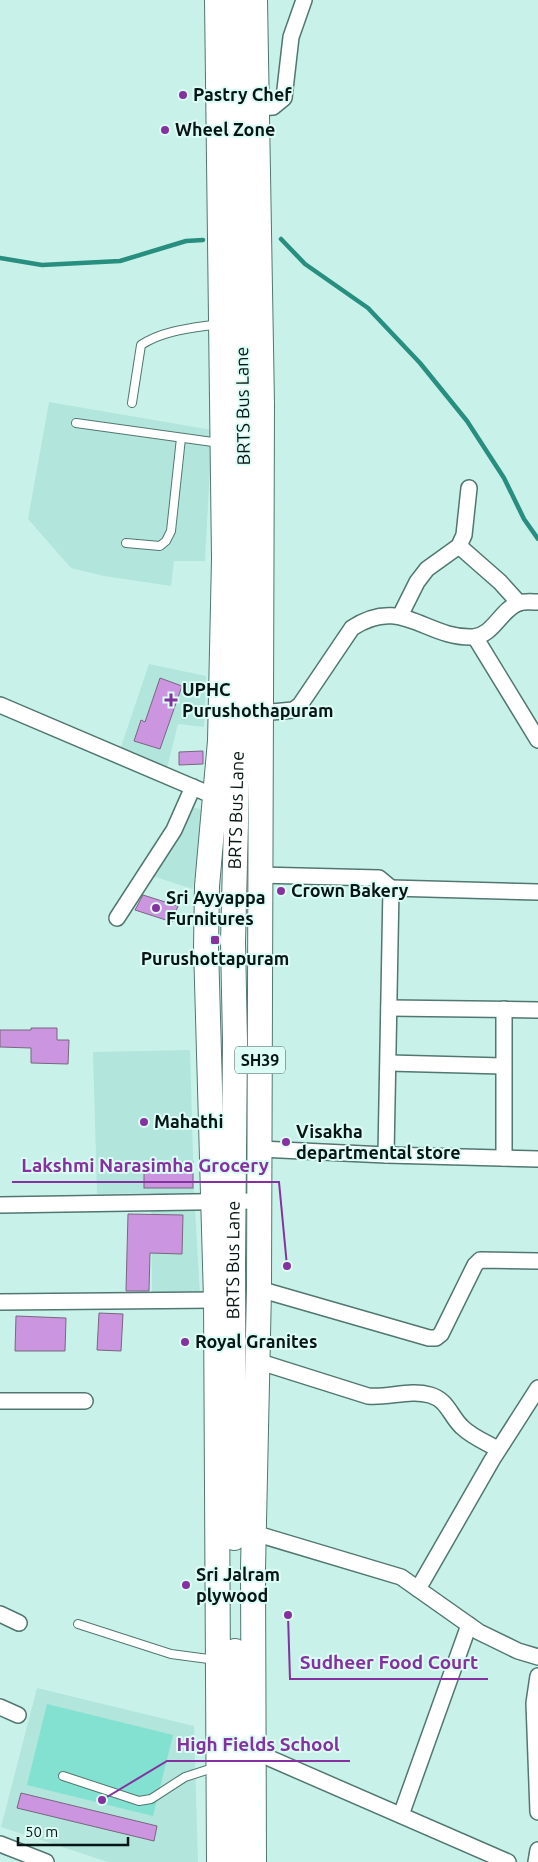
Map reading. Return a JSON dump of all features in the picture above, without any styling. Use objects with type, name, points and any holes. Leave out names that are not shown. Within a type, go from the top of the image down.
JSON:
[{"type":"main road","name":"SH39","points":[[217,0],[222,324],[223,588],[220,741],[207,886],[206,947],[209,1118],[224,1201],[216,1300],[218,1862]]},
{"type":"main road","name":"BRTS Bus Lane","points":[[235,0],[245,462],[239,747],[224,1201],[237,1862]]},
{"type":"main road","name":"SH39","points":[[254,1862],[254,1533],[260,1149],[259,876],[262,405],[255,0]]},
{"type":"street","points":[[257,108],[272,107],[284,98],[291,37],[304,0]]},
{"type":"street","points":[[400,616],[416,582],[427,569],[458,546],[464,535],[469,488]]},
{"type":"street","points":[[458,546],[500,582],[518,603]]},
{"type":"street","points":[[261,713],[293,710],[300,705],[312,690],[352,628],[364,620],[379,615],[400,616],[460,636],[475,637],[486,632],[502,615],[518,603],[538,602]]},
{"type":"street","points":[[475,637],[538,740]]},
{"type":"street","points":[[0,705],[216,798]]},
{"type":"street","points":[[117,918],[174,830],[193,787]]},
{"type":"street","points":[[259,876],[379,878],[391,888],[538,892]]},
{"type":"street","points":[[386,1155],[391,888]]},
{"type":"street","points":[[389,1008],[538,1010]]},
{"type":"street","points":[[504,1009],[504,1158]]},
{"type":"street","points":[[389,1063],[503,1066]]},
{"type":"street","points":[[260,1149],[538,1159]]},
{"type":"street","points":[[0,1205],[258,1201]]},
{"type":"street","points":[[259,1289],[429,1338],[436,1338],[441,1334],[475,1265],[480,1260],[538,1261]]},
{"type":"street","points":[[0,1302],[216,1300]]},
{"type":"street","points":[[257,1361],[368,1396],[380,1398],[406,1393],[430,1395],[443,1401],[463,1429],[498,1450]]},
{"type":"street","points":[[418,1589],[498,1450],[536,1394]]},
{"type":"street","points":[[0,1401],[85,1401]]},
{"type":"street","points":[[254,1533],[388,1572],[418,1589],[469,1625],[497,1641],[538,1657]]},
{"type":"street","points":[[0,1614],[19,1624]]},
{"type":"street","points":[[401,1815],[469,1625]]},
{"type":"street","points":[[538,1676],[534,1703],[538,1812]]},
{"type":"street","points":[[0,1707],[18,1715]]},
{"type":"street","points":[[253,1751],[401,1815],[488,1858],[508,1862]]},
{"type":"street","points":[[0,1844],[46,1862]]},
{"type":"street","points":[[536,1862],[538,1850]]},
{"type":"lane","points":[[132,403],[141,345],[151,338],[180,330],[222,324]]},
{"type":"lane","points":[[76,423],[223,444]]},
{"type":"lane","points":[[126,543],[160,546],[166,541],[171,531],[181,438]]},
{"type":"lane","points":[[78,1624],[171,1654],[218,1661]]},
{"type":"lane","points":[[63,1776],[139,1801],[151,1799],[185,1777],[218,1766]]},
{"type":"shaded area","points":[[49,402],[212,430],[205,561],[174,561],[171,586],[104,576],[71,568],[28,519]]},
{"type":"shaded area","name":"UPHC Purushothapuram","points":[[149,664],[206,676],[204,727],[178,724],[166,772],[121,747]]},
{"type":"shaded area","points":[[192,807],[204,810],[193,889],[149,875]]},
{"type":"shaded area","name":"Mahathi","points":[[190,1050],[194,1192],[200,1295],[152,1294],[151,1193],[97,1194],[93,1052]]},
{"type":"shaded area","points":[[37,1688],[194,1726],[198,1862],[108,1862],[1,1827]]},
{"type":"green space","points":[[47,1704],[173,1735],[153,1816],[27,1785]]},
{"type":"building","points":[[160,678],[182,686],[160,749],[134,741],[141,720],[145,722]]},
{"type":"building","points":[[203,751],[203,764],[179,765],[179,752]]},
{"type":"building","name":"Sri Ayyappa Furnitures","points":[[143,895],[178,906],[172,922],[135,910]]},
{"type":"building","points":[[31,1028],[57,1028],[57,1040],[69,1040],[68,1064],[31,1063],[31,1048],[0,1047],[0,1030],[31,1030]]},
{"type":"building","points":[[144,1162],[193,1162],[193,1188],[144,1188]]},
{"type":"building","points":[[128,1214],[183,1215],[182,1254],[150,1253],[149,1291],[126,1291]]},
{"type":"building","points":[[99,1313],[123,1314],[121,1351],[97,1350]]},
{"type":"building","points":[[16,1316],[66,1318],[65,1351],[15,1351]]},
{"type":"building","points":[[21,1793],[157,1826],[154,1841],[17,1808]]},
{"type":"waterway","points":[[281,239],[305,264],[368,308],[420,363],[467,421],[504,478],[524,519],[538,539]]},
{"type":"waterway","points":[[0,258],[42,265],[120,261],[186,241],[203,240]]},
{"type":"place","name":"Pastry Chef","points":[[183,95]]},
{"type":"place","name":"Wheel Zone","points":[[165,130]]},
{"type":"place","name":"UPHC Purushothapuram","points":[[171,700]]},
{"type":"place","name":"Crown Bakery","points":[[281,891]]},
{"type":"place","name":"Sri Ayyappa Furnitures","points":[[156,908]]},
{"type":"place","name":"Purushottapuram","points":[[215,940]]},
{"type":"place","name":"Mahathi","points":[[144,1122]]},
{"type":"place","name":"Visakha departmental store","points":[[286,1142]]},
{"type":"place","name":"Lakshmi Narasimha Grocery","points":[[287,1266]]},
{"type":"place","name":"Royal Granites","points":[[185,1342]]},
{"type":"place","name":"Sri Jalram plywood","points":[[186,1585]]},
{"type":"place","name":"Sudheer Food Court","points":[[288,1615]]},
{"type":"place","name":"High Fields School","points":[[102,1800]]}]
